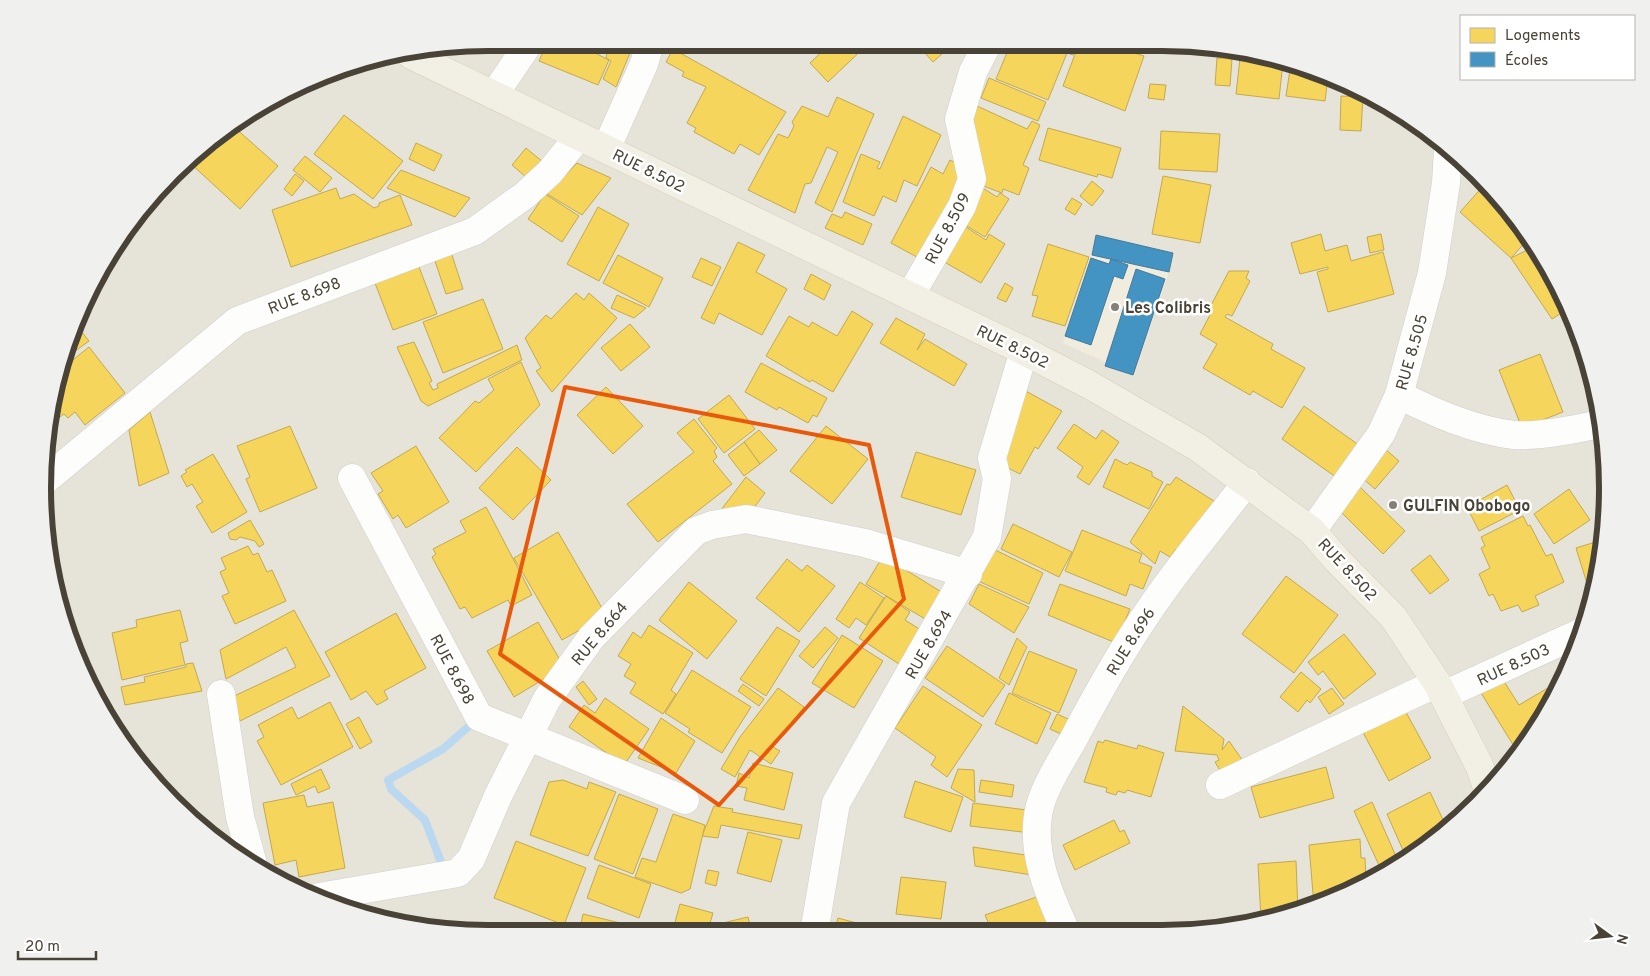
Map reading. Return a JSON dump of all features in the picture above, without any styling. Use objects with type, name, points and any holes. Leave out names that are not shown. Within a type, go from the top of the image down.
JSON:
[{"type":"main road","name":"RUE 8.502","points":[[416,58],[1024,351],[1154,421],[1247,482],[1312,530],[1337,560],[1394,618],[1441,689],[1485,782]]},
{"type":"street","points":[[494,95],[523,51]]},
{"type":"street","points":[[606,149],[644,64],[648,51]]},
{"type":"street","name":"RUE 8.509","points":[[910,296],[962,206],[972,179],[958,119],[973,72],[984,51]]},
{"type":"street","name":"RUE 8.698","points":[[51,475],[237,321],[476,231],[525,195],[550,172],[579,136]]},
{"type":"street","name":"RUE 8.505","points":[[1312,530],[1381,434],[1399,395],[1432,273],[1446,183],[1448,158]]},
{"type":"street","name":"RUE 8.694","points":[[815,925],[836,803],[968,574],[987,537],[997,479],[992,458],[1024,351]]},
{"type":"street","points":[[1399,395],[1447,419],[1515,436],[1594,425]]},
{"type":"street","name":"RUE 8.698","points":[[352,478],[479,717],[685,800]]},
{"type":"street","name":"RUE 8.696","points":[[1063,925],[1048,893],[1038,842],[1038,815],[1063,758],[1122,651],[1148,611],[1247,482]]},
{"type":"street","name":"RUE 8.664","points":[[330,895],[458,873],[471,860],[498,796],[547,699],[591,638],[696,531],[712,525],[746,519],[865,543],[968,574]]},
{"type":"street","name":"RUE 8.503","points":[[1220,785],[1441,689],[1573,636]]},
{"type":"street","points":[[221,694],[240,817],[250,854]]},
{"type":"highlighted area","points":[[565,387],[869,445],[904,599],[719,805],[500,654]]},
{"type":"shaded area","points":[[488,51],[1191,52],[1247,60],[1302,74],[1355,96],[1405,125],[1471,179],[1525,245],[1554,295],[1566,321],[1584,375],[1590,403],[1598,459],[1599,488],[1598,517],[1590,573],[1584,601],[1566,655],[1554,681],[1525,731],[1471,797],[1428,834],[1380,866],[1329,892],[1302,902],[1247,916],[1191,924],[459,924],[403,916],[348,902],[295,880],[245,851],[200,816],[160,776],[125,731],[96,681],[84,655],[66,601],[55,545],[52,517],[52,459],[55,431],[66,375],[84,321],[96,295],[125,245],[160,200],[200,160],[245,125],[295,96],[321,84],[375,66],[431,55]]},
{"type":"shaded area","name":"Les Colibris","points":[[1096,235],[1173,253],[1169,272],[1133,375],[1105,366],[1105,362],[1063,343],[1091,258]]},
{"type":"building: Logements","points":[[543,51],[591,51],[609,60],[598,85],[539,61]]},
{"type":"building: Logements","points":[[607,51],[631,51],[616,87],[603,79],[611,61],[606,58]]},
{"type":"building: Logements","points":[[672,51],[677,51],[786,112],[759,155],[740,144],[734,154],[694,132],[696,128],[687,123],[706,87],[682,76],[684,72],[666,62]]},
{"type":"building: Logements","points":[[823,51],[861,51],[828,82],[810,63]]},
{"type":"building: Logements","points":[[923,51],[945,51],[933,62]]},
{"type":"building: Logements","points":[[1008,51],[1075,51],[1073,55],[1067,53],[1048,100],[996,79]]},
{"type":"building: Logements","points":[[1076,51],[1127,51],[1144,56],[1125,111],[1063,86]]},
{"type":"building: Logements","points":[[1167,52],[1191,52],[1216,55]]},
{"type":"building: Logements","points":[[1217,58],[1232,59],[1230,86],[1215,85]]},
{"type":"building: Logements","points":[[1240,59],[1282,68],[1279,99],[1236,94]]},
{"type":"building: Logements","points":[[1290,70],[1327,83],[1325,101],[1286,96]]},
{"type":"building: Logements","points":[[989,78],[1046,102],[1038,121],[981,98]]},
{"type":"building: Logements","points":[[1150,84],[1166,85],[1164,100],[1148,98]]},
{"type":"building: Logements","points":[[1341,96],[1356,97],[1363,100],[1361,131],[1340,130]]},
{"type":"building: Logements","points":[[837,97],[874,114],[832,212],[815,203],[838,152],[827,147],[811,183],[805,184],[795,213],[748,190],[778,134],[788,138],[794,126],[792,122],[802,106],[828,117]]},
{"type":"building: Logements","points":[[975,105],[1027,129],[1032,121],[1040,125],[1023,165],[1029,168],[1019,195],[1003,189],[1002,193],[978,184],[973,111]]},
{"type":"building: Logements","points":[[344,115],[403,161],[373,199],[314,154]]},
{"type":"building: Logements","points":[[903,116],[941,135],[917,186],[904,180],[896,202],[883,196],[874,216],[843,202],[861,154],[880,162],[877,168],[880,169]]},
{"type":"building: Logements","points":[[1048,128],[1121,148],[1112,178],[1098,174],[1097,177],[1039,160]]},
{"type":"building: Logements","points":[[238,130],[278,166],[240,209],[193,166]]},
{"type":"building: Logements","points":[[1161,131],[1220,134],[1217,172],[1159,169]]},
{"type":"building: Logements","points":[[416,143],[442,155],[434,171],[409,159]]},
{"type":"building: Logements","points":[[526,148],[549,167],[534,184],[512,165]]},
{"type":"building: Logements","points":[[305,156],[332,178],[320,192],[293,170]]},
{"type":"building: Logements","points":[[950,160],[965,168],[926,262],[891,243],[931,167],[943,174]]},
{"type":"building: Logements","points":[[577,163],[611,178],[582,215],[547,194]]},
{"type":"building: Logements","points":[[401,170],[470,198],[455,217],[387,188]]},
{"type":"building: Logements","points":[[295,174],[304,181],[292,196],[284,189]]},
{"type":"building: Logements","points":[[1163,176],[1211,185],[1200,243],[1152,234]]},
{"type":"building: Logements","points":[[1092,181],[1104,191],[1092,206],[1080,196]]},
{"type":"building: Logements","points":[[981,187],[997,197],[1000,193],[1009,199],[985,237],[960,222]]},
{"type":"building: Logements","points":[[336,188],[340,199],[354,194],[374,208],[379,206],[379,203],[400,195],[412,225],[291,267],[272,210]]},
{"type":"building: Logements","points":[[1480,189],[1524,244],[1511,258],[1460,212]]},
{"type":"building: Logements","points":[[545,194],[579,216],[562,242],[528,219]]},
{"type":"building: Logements","points":[[1072,198],[1082,204],[1075,215],[1065,209]]},
{"type":"building: Logements","points":[[598,207],[629,224],[599,281],[567,264]]},
{"type":"building: Logements","points":[[845,212],[872,224],[863,245],[825,228],[832,214],[842,218]]},
{"type":"building: Logements","points":[[961,224],[986,240],[989,234],[1005,244],[981,283],[939,259]]},
{"type":"building: Logements","points":[[1321,234],[1325,251],[1347,245],[1351,261],[1383,252],[1394,294],[1328,312],[1317,272],[1328,269],[1328,267],[1300,274],[1291,243]]},
{"type":"building: Logements","points":[[1381,234],[1384,250],[1370,253],[1367,237]]},
{"type":"building: Logements","points":[[738,242],[765,255],[756,272],[787,289],[762,335],[719,313],[714,324],[701,318]]},
{"type":"building: Logements","points":[[1048,244],[1089,257],[1065,326],[1032,316],[1038,296],[1032,295]]},
{"type":"building: Logements","points":[[450,249],[463,289],[446,294],[433,255]]},
{"type":"building: Logements","points":[[1528,250],[1562,312],[1552,319],[1511,258]]},
{"type":"building: Logements","points":[[618,255],[663,278],[649,307],[603,283]]},
{"type":"building: Logements","points":[[701,258],[721,267],[712,286],[692,277]]},
{"type":"building: Logements","points":[[419,267],[437,314],[393,330],[375,283]]},
{"type":"building: Logements","points":[[1229,271],[1249,271],[1246,278],[1250,281],[1232,316],[1227,314],[1225,317],[1273,344],[1271,349],[1305,368],[1282,408],[1253,391],[1250,395],[1203,368],[1217,344],[1200,334],[1211,313],[1208,311]]},
{"type":"building: Logements","points":[[811,274],[831,285],[824,300],[804,289]]},
{"type":"building: Logements","points":[[1005,283],[1013,288],[1006,302],[997,298]]},
{"type":"building: Logements","points":[[576,293],[584,300],[589,293],[617,318],[552,392],[536,371],[541,368],[525,338],[546,315],[551,319]]},
{"type":"building: Logements","points":[[617,295],[646,308],[634,318],[611,308]]},
{"type":"building: Logements","points":[[483,299],[503,349],[443,373],[423,322]]},
{"type":"building: Logements","points":[[852,311],[873,324],[833,392],[812,380],[810,382],[766,356],[789,316],[809,327],[812,322],[837,336]]},
{"type":"building: Logements","points":[[896,318],[925,334],[917,350],[925,339],[967,364],[954,386],[880,343]]},
{"type":"building: Logements","points":[[630,324],[650,347],[621,371],[601,348]]},
{"type":"building: Logements","points":[[81,330],[89,341],[73,353]]},
{"type":"building: Logements","points":[[414,342],[432,381],[429,383],[433,390],[438,388],[437,384],[517,345],[522,360],[428,406],[421,401],[397,347]]},
{"type":"building: Logements","points":[[89,347],[125,393],[85,425],[75,412],[68,418],[64,414],[57,419],[70,363]]},
{"type":"building: Logements","points":[[1540,354],[1563,412],[1522,428],[1499,370]]},
{"type":"building: Logements","points":[[521,362],[540,405],[476,472],[439,438],[475,401],[479,403],[494,390],[488,379]]},
{"type":"building: Logements","points":[[761,363],[827,398],[817,417],[813,415],[808,423],[779,407],[777,410],[745,392]]},
{"type":"building: Logements","points":[[606,387],[643,426],[613,454],[577,415]]},
{"type":"building: Logements","points":[[1024,390],[1062,411],[1038,449],[1035,447],[1020,474],[1004,466]]},
{"type":"building: Logements","points":[[729,395],[755,429],[724,453],[698,419]]},
{"type":"building: Logements","points":[[1304,406],[1363,448],[1340,480],[1282,439]]},
{"type":"building: Logements","points":[[150,412],[169,473],[139,486],[129,430]]},
{"type":"building: Logements","points":[[694,419],[717,448],[714,451],[717,457],[713,461],[732,484],[658,542],[627,504],[694,452],[677,433]]},
{"type":"building: Logements","points":[[1074,424],[1096,439],[1102,430],[1119,442],[1089,485],[1077,477],[1083,467],[1057,448]]},
{"type":"building: Logements","points":[[290,426],[317,488],[260,512],[246,479],[250,477],[237,446]]},
{"type":"building: Logements","points":[[826,426],[868,459],[832,504],[790,471]]},
{"type":"building: Logements","points":[[759,430],[777,450],[760,464],[744,442]]},
{"type":"building: Logements","points":[[744,442],[760,464],[744,476],[728,455]]},
{"type":"building: Logements","points":[[416,446],[449,502],[406,528],[398,515],[393,519],[378,494],[383,491],[371,473]]},
{"type":"building: Logements","points":[[517,447],[551,480],[513,520],[479,488]]},
{"type":"building: Logements","points":[[1385,449],[1399,461],[1375,489],[1361,477]]},
{"type":"building: Logements","points":[[916,452],[976,470],[961,515],[901,497]]},
{"type":"building: Logements","points":[[213,454],[247,512],[212,533],[196,506],[203,502],[192,484],[187,487],[181,476],[187,472],[185,470]]},
{"type":"building: Logements","points":[[1115,459],[1127,465],[1130,462],[1152,472],[1152,476],[1163,482],[1149,509],[1103,487]]},
{"type":"building: Logements","points":[[746,477],[765,493],[753,509],[721,510]]},
{"type":"building: Logements","points":[[1176,477],[1217,503],[1186,556],[1176,549],[1170,557],[1160,551],[1155,564],[1130,542],[1167,484],[1170,485]]},
{"type":"building: Logements","points":[[1507,485],[1520,510],[1479,531],[1467,507]]},
{"type":"building: Logements","points":[[1360,487],[1405,531],[1383,554],[1338,509]]},
{"type":"building: Logements","points":[[1569,489],[1590,520],[1554,544],[1534,514]]},
{"type":"building: Logements","points":[[486,507],[532,595],[511,606],[508,600],[472,618],[465,607],[460,609],[432,557],[436,554],[433,549],[466,532],[460,521]]},
{"type":"building: Logements","points":[[1523,516],[1528,526],[1530,525],[1546,556],[1552,554],[1564,582],[1535,596],[1539,605],[1522,612],[1518,605],[1501,611],[1493,594],[1489,596],[1479,574],[1490,568],[1481,548],[1485,546],[1481,537]]},
{"type":"building: Logements","points":[[250,520],[264,544],[259,547],[255,541],[240,537],[236,540],[230,539],[228,533]]},
{"type":"building: Logements","points":[[1013,524],[1072,552],[1059,577],[1001,549]]},
{"type":"building: Logements","points":[[1082,530],[1142,554],[1139,562],[1152,567],[1143,589],[1130,584],[1126,596],[1065,571]]},
{"type":"building: Logements","points":[[558,532],[606,615],[562,640],[514,558]]},
{"type":"building: Logements","points":[[1595,542],[1587,585],[1576,548]]},
{"type":"building: Logements","points":[[248,546],[253,555],[258,553],[267,572],[272,570],[286,601],[235,624],[222,596],[229,593],[220,572],[226,569],[221,558]]},
{"type":"building: Logements","points":[[991,548],[1043,573],[1029,604],[976,580]]},
{"type":"building: Logements","points":[[1430,555],[1449,580],[1430,594],[1411,570]]},
{"type":"building: Logements","points":[[883,556],[948,596],[932,623],[866,584]]},
{"type":"building: Logements","points":[[787,559],[802,571],[807,565],[835,586],[799,632],[756,598]]},
{"type":"building: Logements","points":[[1286,576],[1338,615],[1294,673],[1242,634]]},
{"type":"building: Logements","points":[[689,582],[737,621],[707,659],[659,620]]},
{"type":"building: Logements","points":[[860,582],[884,598],[866,625],[856,618],[849,628],[836,619]]},
{"type":"building: Logements","points":[[979,584],[1029,607],[1014,633],[969,604]]},
{"type":"building: Logements","points":[[1060,584],[1130,609],[1116,643],[1048,615]]},
{"type":"building: Logements","points":[[886,596],[910,612],[905,620],[924,632],[902,666],[859,638]]},
{"type":"building: Logements","points":[[180,610],[188,641],[180,643],[185,665],[122,680],[112,633],[137,627],[136,620]]},
{"type":"building: Logements","points":[[294,610],[330,676],[240,721],[230,698],[296,667],[286,647],[226,679],[220,650]]},
{"type":"building: Logements","points":[[396,613],[426,668],[384,691],[388,699],[377,705],[366,691],[351,700],[325,652]]},
{"type":"building: Logements","points":[[538,622],[564,667],[514,697],[487,651]]},
{"type":"building: Logements","points":[[649,625],[693,653],[671,690],[676,694],[663,714],[630,693],[636,683],[624,676],[631,664],[618,656],[633,632],[641,638]]},
{"type":"building: Logements","points":[[777,627],[800,641],[766,696],[740,679]]},
{"type":"building: Logements","points":[[825,627],[838,638],[813,668],[799,656]]},
{"type":"building: Logements","points":[[1344,634],[1376,674],[1344,699],[1323,671],[1318,675],[1308,662]]},
{"type":"building: Logements","points":[[842,635],[883,661],[854,708],[812,683]]},
{"type":"building: Logements","points":[[1017,638],[1027,647],[1009,685],[999,678]]},
{"type":"building: Logements","points":[[947,646],[1005,685],[983,717],[925,678]]},
{"type":"building: Logements","points":[[1029,651],[1077,670],[1059,713],[1012,693]]},
{"type":"building: Logements","points":[[193,663],[202,691],[125,705],[121,687],[145,682],[144,677],[186,667],[186,664]]},
{"type":"building: Logements","points":[[692,670],[751,707],[722,753],[688,732],[690,729],[665,713]]},
{"type":"building: Logements","points":[[1301,672],[1321,689],[1310,703],[1307,700],[1298,712],[1280,697]]},
{"type":"building: Logements","points":[[1500,675],[1519,705],[1551,686],[1525,731],[1514,746],[1478,688]]},
{"type":"building: Logements","points":[[583,681],[597,699],[589,705],[576,687]]},
{"type":"building: Logements","points":[[743,684],[764,699],[759,706],[738,691]]},
{"type":"building: Logements","points":[[923,686],[982,725],[947,777],[931,765],[936,757],[895,728]]},
{"type":"building: Logements","points":[[778,688],[804,707],[773,747],[780,751],[771,764],[750,750],[735,777],[721,769],[740,737]]},
{"type":"building: Logements","points":[[1332,688],[1344,704],[1329,714],[1318,697]]},
{"type":"building: Logements","points":[[1009,693],[1051,713],[1037,744],[995,724]]},
{"type":"building: Logements","points":[[605,698],[649,729],[624,765],[569,727],[584,705],[595,713]]},
{"type":"building: Logements","points":[[330,702],[353,747],[281,785],[257,741],[264,737],[258,725],[292,707],[298,719]]},
{"type":"building: Logements","points":[[1402,705],[1431,758],[1389,781],[1359,725]]},
{"type":"building: Logements","points":[[1183,706],[1224,739],[1222,750],[1229,741],[1243,761],[1221,772],[1215,762],[1219,760],[1217,755],[1175,751]]},
{"type":"building: Logements","points":[[1057,714],[1077,723],[1070,738],[1050,729]]},
{"type":"building: Logements","points":[[359,717],[372,742],[360,749],[346,724]]},
{"type":"building: Logements","points":[[661,718],[695,741],[676,773],[638,758]]},
{"type":"building: Logements","points":[[1105,740],[1137,749],[1138,745],[1164,753],[1151,797],[1127,790],[1125,793],[1118,791],[1116,795],[1106,792],[1107,788],[1084,782],[1098,741],[1103,743]]},
{"type":"building: Logements","points":[[753,763],[793,773],[784,810],[744,800],[747,788],[736,786],[739,773],[749,778]]},
{"type":"building: Logements","points":[[1326,767],[1334,798],[1260,818],[1251,787]]},
{"type":"building: Logements","points":[[321,769],[330,788],[318,793],[315,786],[296,795],[291,784]]},
{"type":"building: Logements","points":[[958,769],[974,770],[975,802],[951,788]]},
{"type":"building: Logements","points":[[563,780],[587,789],[589,782],[616,792],[588,856],[530,835],[549,782]]},
{"type":"building: Logements","points":[[981,780],[1014,785],[1012,797],[979,792]]},
{"type":"building: Logements","points":[[915,781],[963,797],[951,832],[904,817]]},
{"type":"building: Logements","points":[[1430,792],[1444,821],[1404,852],[1387,814]]},
{"type":"building: Logements","points":[[619,794],[658,809],[633,874],[594,859]]},
{"type":"building: Logements","points":[[304,795],[307,807],[333,802],[345,868],[299,877],[296,860],[275,865],[263,803]]},
{"type":"building: Logements","points":[[1372,802],[1396,856],[1379,866],[1354,811]]},
{"type":"building: Logements","points":[[973,803],[1034,811],[1031,833],[970,826]]},
{"type":"building: Logements","points":[[714,806],[733,809],[732,812],[802,825],[799,839],[721,825],[718,838],[702,836]]},
{"type":"building: Logements","points":[[673,814],[705,825],[690,889],[681,893],[635,877],[642,858],[656,862]]},
{"type":"building: Logements","points":[[1114,820],[1120,832],[1124,830],[1130,843],[1075,870],[1063,845]]},
{"type":"building: Logements","points":[[748,832],[782,840],[771,882],[737,873]]},
{"type":"building: Logements","points":[[1360,839],[1361,858],[1365,858],[1366,874],[1313,898],[1309,845]]},
{"type":"building: Logements","points":[[516,841],[586,868],[564,925],[494,898]]},
{"type":"building: Logements","points":[[973,847],[1038,857],[1032,875],[975,866]]},
{"type":"building: Logements","points":[[1296,861],[1298,903],[1261,913],[1258,864]]},
{"type":"building: Logements","points":[[599,865],[651,884],[639,918],[587,898]]},
{"type":"building: Logements","points":[[708,870],[719,872],[716,886],[705,883]]},
{"type":"building: Logements","points":[[901,877],[946,882],[941,919],[896,914]]},
{"type":"building: Logements","points":[[1048,893],[1063,925],[989,925],[985,915]]},
{"type":"building: Logements","points":[[680,904],[713,913],[709,925],[674,925]]},
{"type":"building: Logements","points":[[583,914],[629,925],[581,925]]},
{"type":"building: Logements","points":[[748,917],[750,925],[714,925]]},
{"type":"building: Logements","points":[[838,918],[864,925],[836,925]]},
{"type":"building: Écoles","points":[[1096,235],[1173,253],[1169,272],[1092,255]]},
{"type":"building: Écoles","points":[[1091,258],[1109,264],[1111,259],[1128,265],[1123,279],[1114,276],[1091,345],[1065,336]]},
{"type":"building: Écoles","points":[[1136,269],[1165,279],[1133,375],[1105,366]]},
{"type":"waterway","points":[[444,870],[425,820],[391,789],[388,780],[443,749],[476,720]]},
{"type":"place","name":"Les Colibris","points":[[1115,307]]},
{"type":"place","name":"GULFIN Obobogo","points":[[1393,505]]}]
